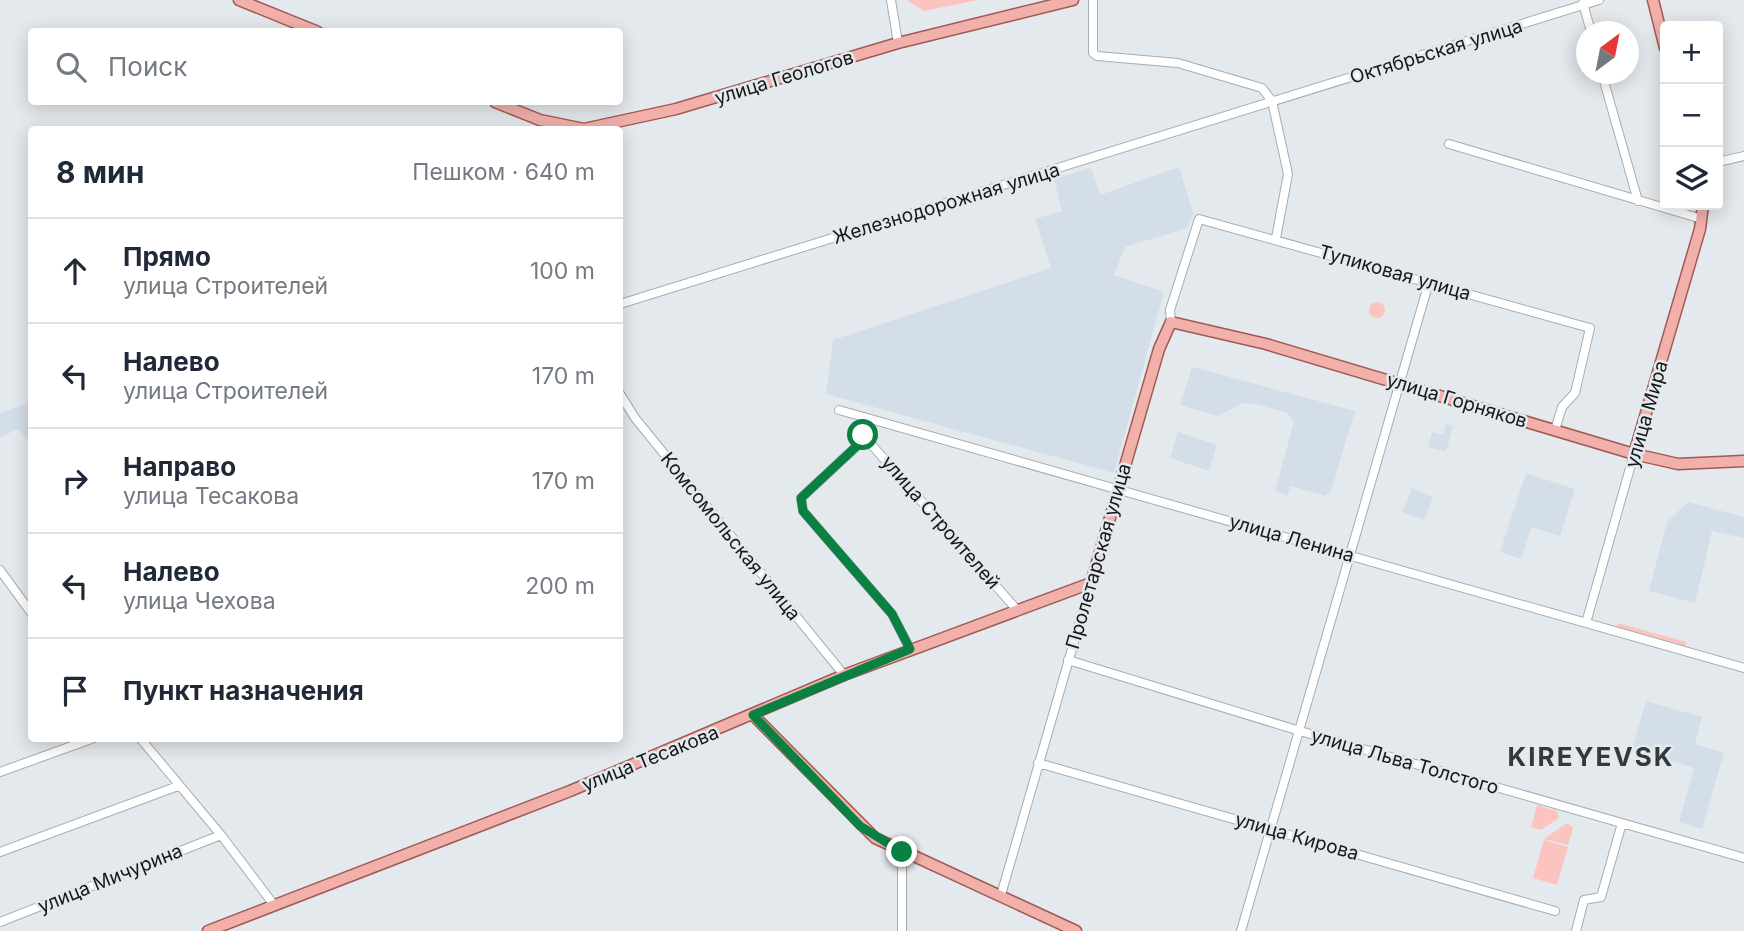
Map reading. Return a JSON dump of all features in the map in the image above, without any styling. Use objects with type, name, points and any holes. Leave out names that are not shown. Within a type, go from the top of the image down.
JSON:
[{"type":"main road","points":[[239,0],[308,28]]},
{"type":"main road","name":"улица Геологов","points":[[597,126],[676,109],[898,43],[1073,0]]},
{"type":"main road","points":[[1653,0],[1660,28]]},
{"type":"main road","name":"улица Геологов","points":[[502,105],[540,120],[569,126]]},
{"type":"main road","name":"улица Мира","points":[[1634,454],[1703,210]]},
{"type":"main road","name":"улица Горняков","points":[[1171,322],[1266,344],[1634,454],[1678,464],[1744,461]]},
{"type":"main road","name":"Пролетарская улица","points":[[1091,583],[1159,349],[1171,322]]},
{"type":"main road","name":"улица Тесакова","points":[[208,931],[753,715],[844,675],[1091,583]]},
{"type":"main road","points":[[753,715],[860,826],[902,852],[1076,931]]},
{"type":"street","points":[[891,0],[898,43]]},
{"type":"street","points":[[1093,0],[1093,52],[1097,56],[1178,63],[1262,88],[1272,102],[1288,174],[1276,238]]},
{"type":"street","name":"Октябрьская улица","points":[[1272,102],[1599,0]]},
{"type":"street","points":[[1583,3],[1588,21]]},
{"type":"street","points":[[1605,84],[1637,201]]},
{"type":"street","name":"Железнодорожная улица","points":[[623,303],[1272,102]]},
{"type":"street","points":[[1449,144],[1702,219]]},
{"type":"street","points":[[1723,161],[1744,156]]},
{"type":"street","name":"Тупиковая улица","points":[[1199,219],[1276,238],[1590,328],[1575,393],[1562,407],[1555,430]]},
{"type":"street","name":"Пролетарская улица","points":[[1171,322],[1170,310],[1199,219]]},
{"type":"street","points":[[1241,931],[1429,282]]},
{"type":"street","name":"Комсомольская улица","points":[[623,399],[635,418],[844,675]]},
{"type":"street","name":"улица Ленина","points":[[839,410],[1744,668]]},
{"type":"street","name":"улица Строителей","points":[[868,419],[859,444],[801,498],[803,511],[892,614],[910,649]]},
{"type":"street","name":"улица Строителей","points":[[863,435],[1018,611]]},
{"type":"street","name":"улица Мира","points":[[1586,623],[1634,454]]},
{"type":"street","points":[[0,570],[28,608]]},
{"type":"street","name":"Пролетарская улица","points":[[1001,895],[1091,583]]},
{"type":"street","name":"улица Льва Толстого","points":[[1068,660],[1300,731],[1744,858]]},
{"type":"street","points":[[0,772],[83,742]]},
{"type":"street","points":[[143,742],[221,835],[274,905]]},
{"type":"street","name":"улица Кирова","points":[[1038,763],[1555,911]]},
{"type":"street","points":[[0,852],[178,786]]},
{"type":"street","points":[[1576,931],[1584,900],[1601,897],[1622,823]]},
{"type":"street","name":"улица Мичурина","points":[[0,922],[221,835]]},
{"type":"street","points":[[902,852],[902,931]]},
{"type":"shaded area","points":[[907,0],[978,0],[924,11]]},
{"type":"shaded area","points":[[1179,167],[1193,213],[1187,228],[1125,247],[1114,275],[1164,292],[1114,473],[826,394],[833,340],[1051,268],[1035,219],[1062,211],[1054,179],[1091,168],[1100,195]]},
{"type":"shaded area","points":[[1377,302],[1383,304],[1383,316],[1377,318],[1371,316],[1369,310],[1371,304]]},
{"type":"shaded area","points":[[1192,367],[1355,411],[1331,491],[1325,496],[1291,486],[1288,495],[1275,491],[1294,422],[1287,413],[1256,404],[1243,403],[1218,416],[1180,405]]},
{"type":"shaded area","points":[[28,403],[28,439],[17,429],[0,438],[0,413]]},
{"type":"shaded area","points":[[1446,424],[1453,426],[1446,452],[1428,447],[1432,432],[1443,435]]},
{"type":"shaded area","points":[[1178,432],[1217,445],[1209,471],[1170,458]]},
{"type":"shaded area","points":[[1526,473],[1575,489],[1560,536],[1531,527],[1521,559],[1500,552]]},
{"type":"shaded area","points":[[1412,488],[1433,497],[1424,520],[1402,512]]},
{"type":"shaded area","points":[[1688,502],[1744,517],[1744,538],[1712,531],[1695,603],[1649,591],[1667,522]]},
{"type":"shaded area","points":[[1618,623],[1686,642],[1685,648],[1616,628]]},
{"type":"shaded area","points":[[1646,701],[1702,717],[1695,744],[1724,753],[1702,829],[1679,822],[1694,768],[1632,749]]},
{"type":"shaded area","points":[[1537,805],[1557,811],[1559,818],[1541,830],[1531,827]]},
{"type":"shaded area","points":[[1567,823],[1573,828],[1568,845],[1544,839]]},
{"type":"shaded area","points":[[1544,840],[1568,847],[1557,885],[1533,878]]},
{"type":"district","name":"KIREYEVSK","points":[[1591,757]]},
{"type":"route","points":[[863,435],[859,444],[801,498],[803,511],[892,614],[910,649],[753,715],[860,826],[875,838],[902,852]]}]
